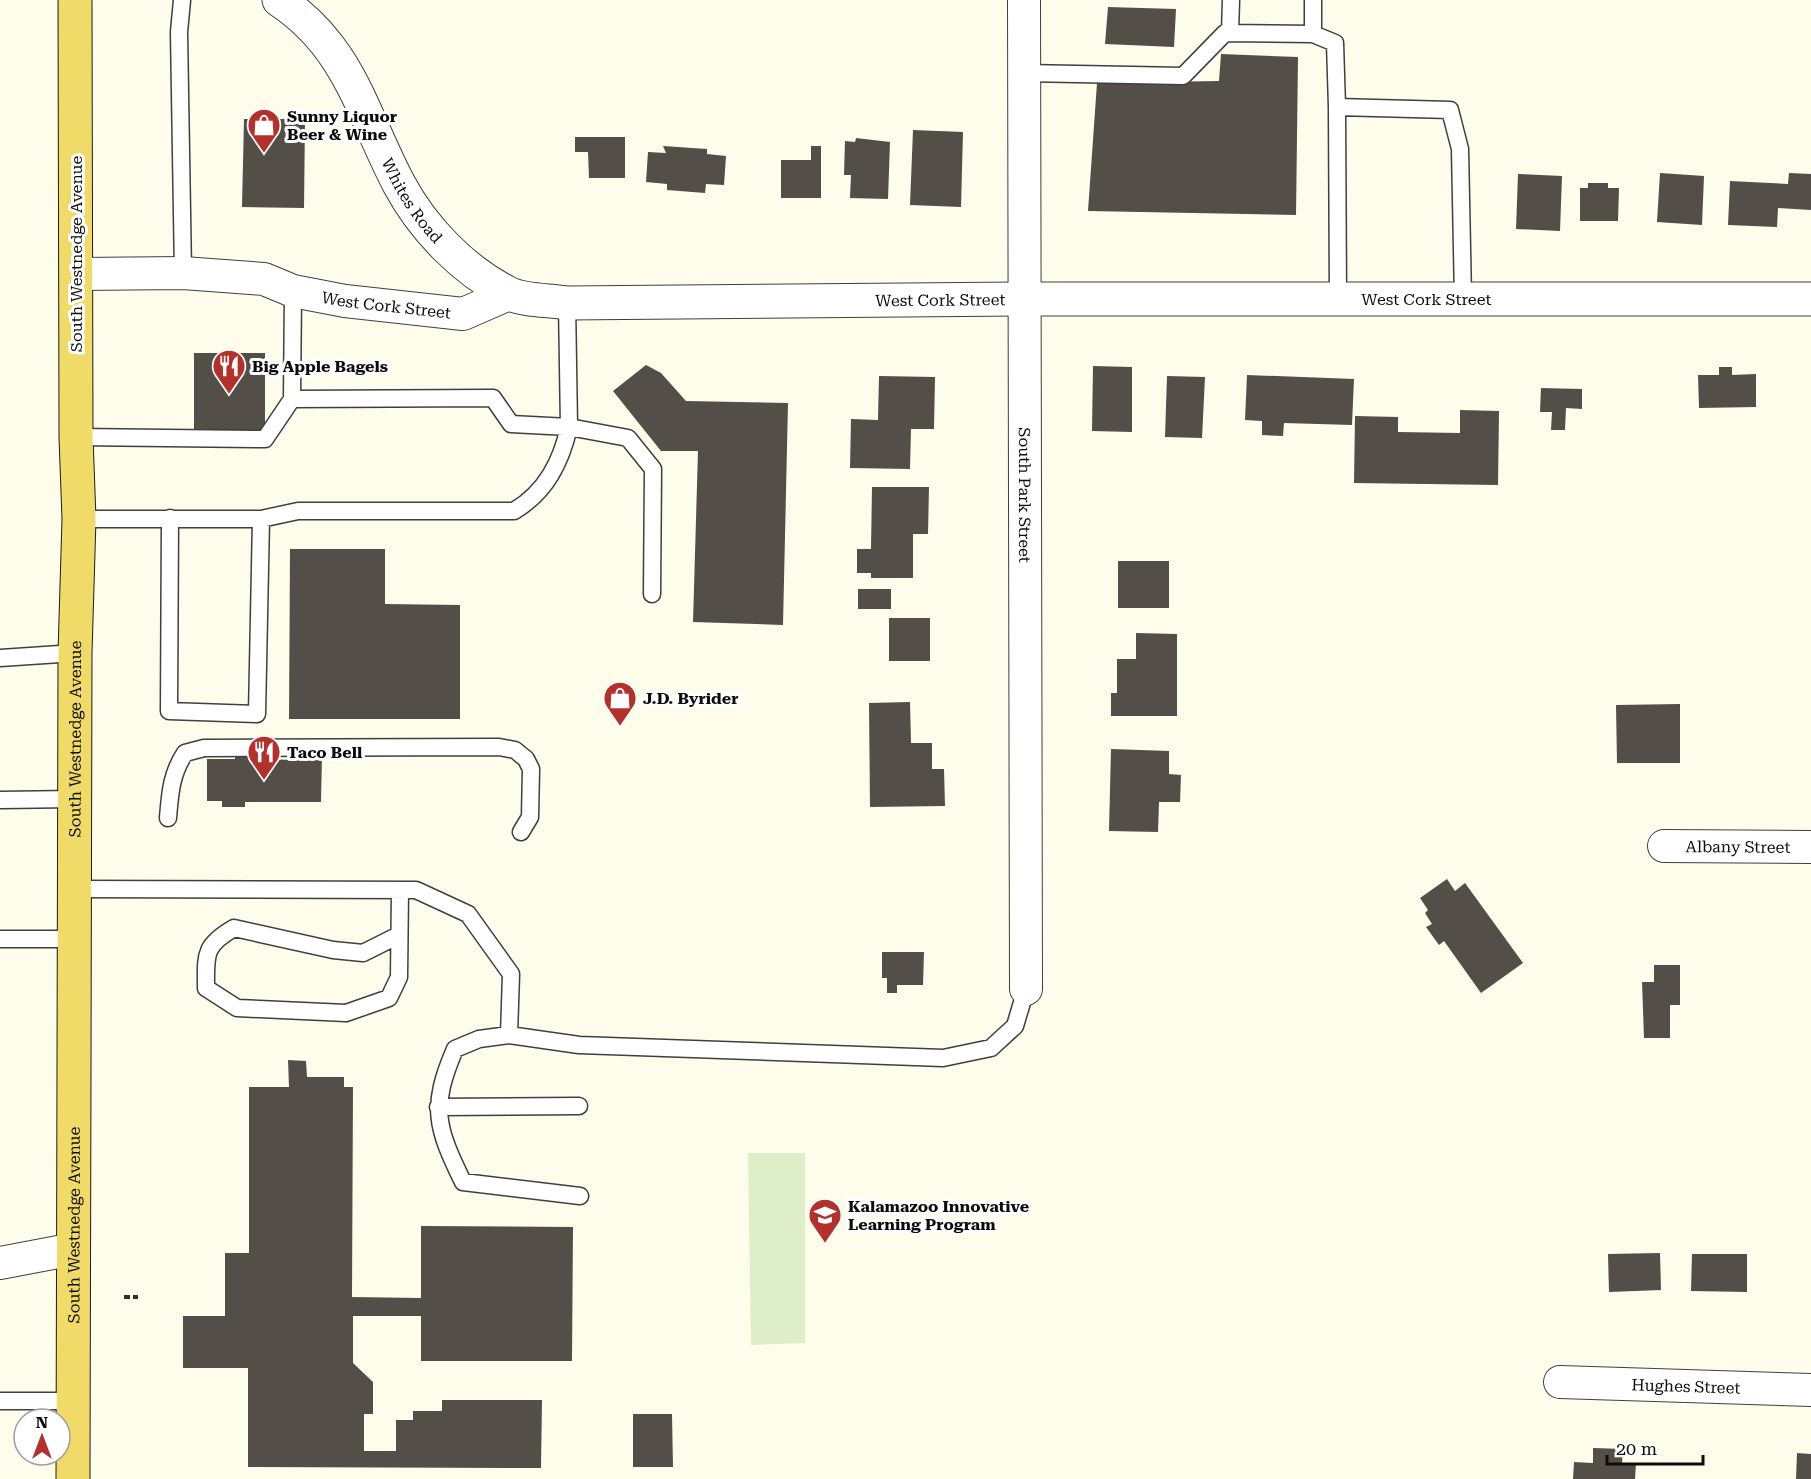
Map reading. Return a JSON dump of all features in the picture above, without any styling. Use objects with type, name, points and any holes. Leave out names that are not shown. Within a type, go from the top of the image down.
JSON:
[{"type":"main road","name":"South Westnedge Avenue","points":[[73,1479],[75,653],[80,519],[76,436],[78,274],[75,0]]},
{"type":"street","name":"Whites Road","points":[[279,0],[313,26],[331,47],[353,85],[400,186],[424,222],[454,255],[509,294]]},
{"type":"street","name":"South Park Street","points":[[1024,0],[1026,989]]},
{"type":"street","name":"West Cork Street","points":[[78,274],[183,273],[264,279],[293,291],[400,309],[463,314],[509,294],[567,303],[1025,299],[1811,299]]},
{"type":"street","name":"Albany Street","points":[[1664,846],[1811,847]]},
{"type":"street","points":[[0,1263],[74,1249]]},
{"type":"street","name":"Hughes Street","points":[[1560,1382],[1811,1390]]},
{"type":"lane","points":[[182,0],[179,32],[183,273]]},
{"type":"lane","points":[[1230,33],[1231,0]]},
{"type":"lane","points":[[1313,0],[1313,34]]},
{"type":"lane","points":[[1024,73],[1183,76],[1225,33],[1313,34],[1335,43],[1338,107],[1338,299]]},
{"type":"lane","points":[[1338,107],[1450,110],[1460,149],[1464,299]]},
{"type":"lane","points":[[76,436],[265,439],[292,399],[293,291]]},
{"type":"lane","points":[[80,519],[261,519],[298,511],[514,511],[531,501],[558,465],[568,427],[567,303]]},
{"type":"lane","points":[[292,399],[493,398],[511,424],[568,427],[628,438],[653,469],[652,594]]},
{"type":"lane","points":[[170,518],[169,711],[257,714],[261,519]]},
{"type":"lane","points":[[0,658],[75,653]]},
{"type":"lane","points":[[168,818],[171,783],[177,765],[185,753],[204,748],[499,747],[515,750],[526,759],[531,769],[530,817],[521,832]]},
{"type":"lane","points":[[0,800],[74,799]]},
{"type":"lane","points":[[74,889],[416,890],[468,914],[511,974],[509,1035]]},
{"type":"lane","points":[[399,935],[363,953],[333,950],[234,928],[220,936],[206,953],[206,988],[237,1008],[346,1013],[389,998],[399,977],[400,890]]},
{"type":"lane","points":[[0,939],[75,939]]},
{"type":"lane","points":[[580,1196],[463,1182],[443,1141],[438,1107],[442,1078],[455,1049],[479,1039],[509,1035],[579,1045],[943,1058],[991,1048],[1015,1026],[1026,989]]},
{"type":"lane","points":[[438,1107],[579,1106]]},
{"type":"lane","points":[[0,1401],[73,1401]]},
{"type":"path","points":[[124,1297],[138,1297]]},
{"type":"green space","points":[[748,1153],[805,1153],[805,1343],[751,1345]]},
{"type":"building","points":[[1108,7],[1176,9],[1174,47],[1105,44]]},
{"type":"building","points":[[1221,54],[1298,57],[1296,215],[1088,211],[1097,83],[1219,81]]},
{"type":"building","points":[[244,119],[305,119],[304,208],[242,207]]},
{"type":"building","points":[[913,130],[963,132],[961,207],[910,205]]},
{"type":"building","points":[[575,137],[625,137],[625,178],[589,178],[588,152],[575,152]]},
{"type":"building","points":[[856,138],[890,142],[888,199],[850,198],[851,175],[844,175],[845,141],[855,142]]},
{"type":"building","points":[[663,146],[707,149],[707,154],[726,156],[724,185],[706,184],[705,193],[667,190],[667,184],[646,182],[648,152],[666,153]]},
{"type":"building","points":[[811,146],[821,146],[821,198],[781,198],[781,160],[811,160]]},
{"type":"building","points":[[1660,173],[1704,176],[1702,225],[1657,222]]},
{"type":"building","points":[[1789,173],[1811,174],[1811,210],[1778,208],[1777,227],[1728,225],[1730,181],[1788,184]]},
{"type":"building","points":[[1518,174],[1562,176],[1560,231],[1516,229]]},
{"type":"building","points":[[1588,183],[1608,183],[1608,188],[1619,188],[1618,221],[1580,221],[1580,188],[1588,188]]},
{"type":"building","name":"Big Apple Bagels","points":[[194,353],[265,353],[265,436],[194,436]]},
{"type":"building","points":[[646,365],[661,373],[686,401],[788,403],[783,625],[693,622],[698,451],[661,451],[613,391]]},
{"type":"building","points":[[1093,366],[1132,367],[1132,432],[1092,431]]},
{"type":"building","points":[[1719,367],[1732,367],[1732,375],[1756,374],[1756,407],[1699,408],[1698,375],[1719,375]]},
{"type":"building","points":[[1247,375],[1354,379],[1352,425],[1284,423],[1283,436],[1262,435],[1262,421],[1245,420]]},
{"type":"building","points":[[879,376],[935,377],[934,429],[911,429],[910,469],[850,468],[851,419],[878,420]]},
{"type":"building","points":[[1167,376],[1205,377],[1202,438],[1165,437]]},
{"type":"building","points":[[1541,388],[1582,389],[1582,409],[1566,408],[1565,430],[1551,430],[1552,412],[1540,412]]},
{"type":"building","points":[[1460,410],[1499,411],[1498,485],[1354,483],[1355,416],[1398,417],[1398,432],[1460,433]]},
{"type":"building","points":[[872,487],[929,487],[928,534],[913,534],[913,578],[871,578],[871,573],[857,573],[857,549],[871,549]]},
{"type":"building","points":[[290,549],[385,549],[385,604],[460,605],[460,719],[289,719]]},
{"type":"building","points":[[1118,561],[1169,561],[1169,608],[1118,608]]},
{"type":"building","points":[[858,589],[891,589],[891,609],[858,609]]},
{"type":"building","points":[[889,618],[930,618],[930,661],[889,661]]},
{"type":"building","points":[[1136,633],[1177,634],[1177,716],[1111,716],[1111,693],[1117,693],[1117,659],[1136,659]]},
{"type":"building","points":[[910,702],[911,743],[932,743],[932,769],[944,769],[945,806],[870,807],[869,703]]},
{"type":"building","points":[[1680,704],[1680,763],[1617,763],[1616,705]]},
{"type":"building","points":[[1111,749],[1169,751],[1169,774],[1181,775],[1180,802],[1159,802],[1158,832],[1109,831]]},
{"type":"building","name":"Taco Bell","points":[[235,754],[260,754],[260,759],[294,760],[294,755],[322,755],[321,802],[245,802],[245,807],[222,807],[222,801],[207,801],[207,759],[235,759]]},
{"type":"building","points":[[1447,879],[1455,891],[1465,883],[1523,963],[1481,993],[1444,941],[1439,945],[1426,927],[1432,924],[1425,913],[1428,910],[1420,898]]},
{"type":"building","points":[[882,952],[924,952],[923,985],[897,985],[897,993],[887,993],[887,978],[882,978]]},
{"type":"building","points":[[1654,965],[1680,965],[1680,1005],[1670,1005],[1670,1038],[1644,1038],[1642,982],[1654,982]]},
{"type":"building","points":[[288,1060],[306,1061],[307,1077],[344,1077],[344,1087],[353,1087],[352,1297],[421,1298],[421,1226],[573,1227],[572,1361],[421,1361],[421,1316],[353,1316],[353,1363],[373,1382],[373,1414],[364,1414],[364,1451],[396,1451],[396,1420],[413,1420],[413,1411],[442,1411],[442,1400],[542,1400],[541,1468],[248,1467],[248,1368],[183,1368],[183,1316],[225,1316],[225,1253],[249,1253],[249,1087],[289,1087]]},
{"type":"building","points":[[1660,1253],[1661,1290],[1609,1292],[1608,1254]]},
{"type":"building","points":[[1692,1254],[1747,1254],[1747,1292],[1691,1291]]},
{"type":"building","points":[[633,1414],[672,1414],[673,1467],[633,1467]]},
{"type":"building","points":[[1593,1448],[1623,1449],[1622,1463],[1636,1463],[1635,1479],[1573,1479],[1574,1462],[1593,1463]]},
{"type":"building","points":[[1797,1453],[1811,1454],[1811,1479],[1796,1479]]},
{"type":"place","name":"Sunny Liquor Beer & Wine","points":[[264,154]]},
{"type":"place","name":"Big Apple Bagels","points":[[229,395]]},
{"type":"place","name":"J.D. Byrider","points":[[620,727]]},
{"type":"place","name":"Taco Bell","points":[[264,781]]},
{"type":"place","name":"Kalamazoo Innovative Learning Program","points":[[825,1244]]}]
